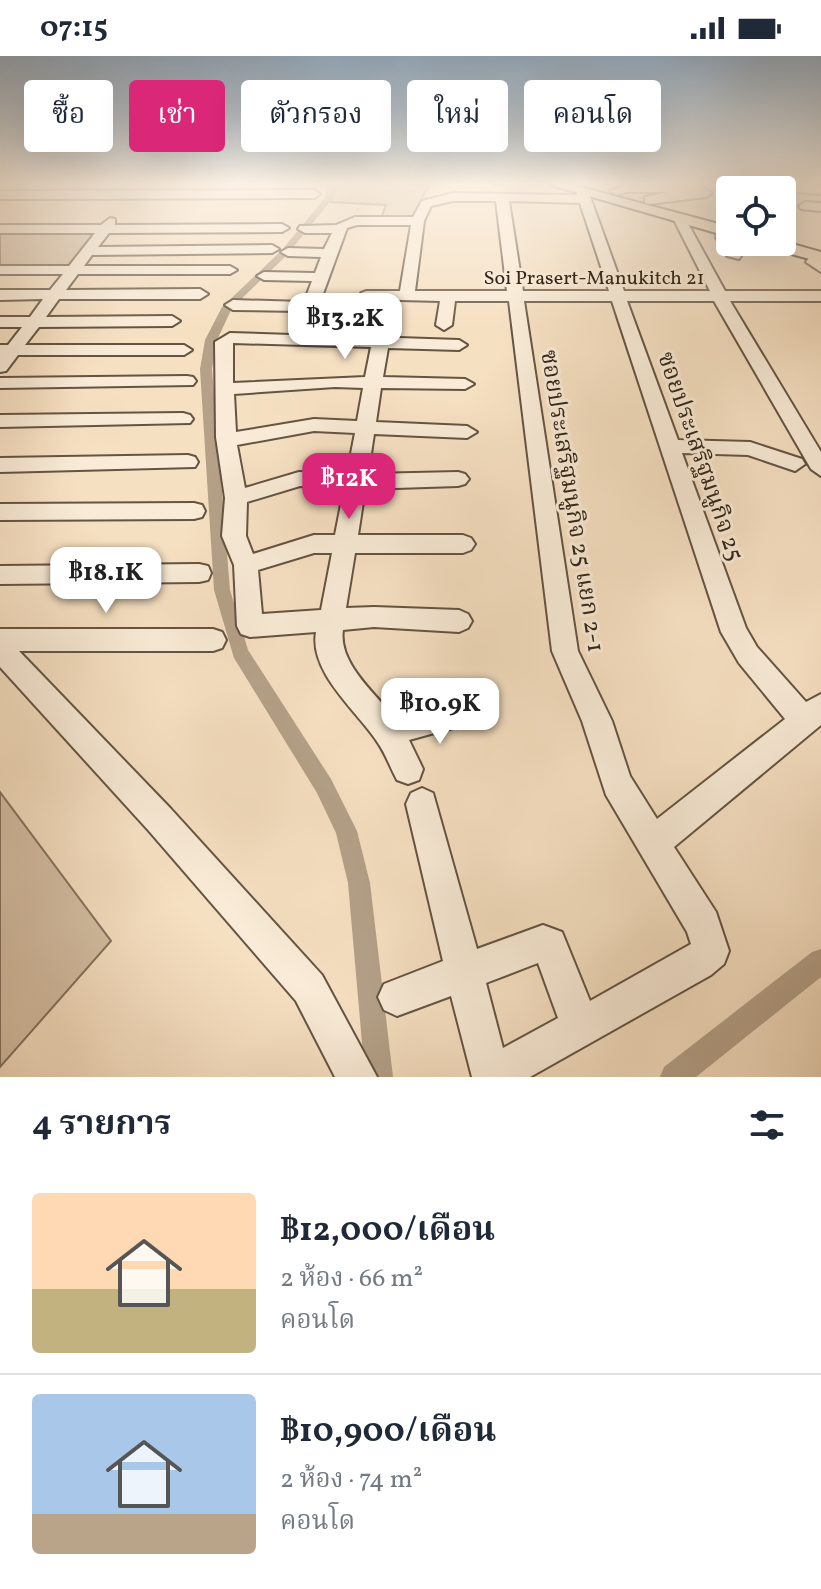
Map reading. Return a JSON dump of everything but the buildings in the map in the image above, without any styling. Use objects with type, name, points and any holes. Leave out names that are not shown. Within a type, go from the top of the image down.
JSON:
[{"type":"main road","points":[[796,244],[820,257]]},
{"type":"main road","points":[[796,250],[820,257]]},
{"type":"street","points":[[0,367],[7,350],[34,321],[102,233]]},
{"type":"street","points":[[201,270],[220,233]]},
{"type":"street","points":[[298,341],[338,233]]},
{"type":"street","points":[[407,296],[416,233]]},
{"type":"street","name":"ซอยประเสริฐมนูกิจ 25 แยก 2-1","points":[[506,233],[565,651],[597,721],[617,784],[703,925],[711,951],[698,962],[581,1028]]},
{"type":"street","name":"ซอยประเสริฐมนูกิจ 25","points":[[597,233],[616,297],[734,632],[748,655],[812,714]]},
{"type":"street","points":[[687,233],[720,297],[821,469]]},
{"type":"street","points":[[88,251],[272,249]]},
{"type":"street","points":[[288,252],[329,253]]},
{"type":"street","points":[[0,270],[230,270]]},
{"type":"street","points":[[264,276],[320,277]]},
{"type":"street","points":[[0,295],[200,294]]},
{"type":"street","name":"Soi Prasert-Manukitch 21","points":[[366,296],[818,299]]},
{"type":"street","points":[[444,325],[448,297]]},
{"type":"street","points":[[233,305],[311,307]]},
{"type":"street","points":[[0,322],[172,321]]},
{"type":"street","points":[[459,345],[225,340],[227,440],[236,498],[234,536],[246,565],[250,626],[374,617],[459,621]]},
{"type":"street","points":[[380,344],[328,640],[334,663],[388,732],[408,769]]},
{"type":"street","points":[[7,350],[184,350]]},
{"type":"street","points":[[0,383],[187,381]]},
{"type":"street","points":[[226,389],[311,382],[465,384]]},
{"type":"street","points":[[0,421],[183,419]]},
{"type":"street","points":[[227,440],[314,425],[467,432]]},
{"type":"street","points":[[671,446],[750,449],[795,464]]},
{"type":"street","points":[[0,465],[188,462]]},
{"type":"street","points":[[236,498],[299,479],[355,482],[458,479]]},
{"type":"street","points":[[0,512],[194,511]]},
{"type":"street","points":[[246,565],[314,544],[463,544]]},
{"type":"street","points":[[0,575],[199,573]]},
{"type":"street","points":[[0,640],[213,640]]},
{"type":"street","points":[[0,649],[160,820],[309,988],[357,1077]]},
{"type":"street","points":[[388,732],[479,709]]},
{"type":"street","points":[[653,843],[812,714]]},
{"type":"street","points":[[397,997],[462,974],[546,944],[581,1028],[497,1073],[488,1066],[462,974],[422,804]]},
{"type":"shaded area","points":[[0,233],[107,233],[78,271],[0,272]]},
{"type":"shaded area","points":[[0,792],[111,941],[0,1067]]},
{"type":"waterway","points":[[301,233],[284,253],[227,307],[211,340],[206,369],[222,590],[240,653],[324,786],[346,831],[359,883],[379,1077]]},
{"type":"waterway","points":[[674,1077],[821,961]]}]
